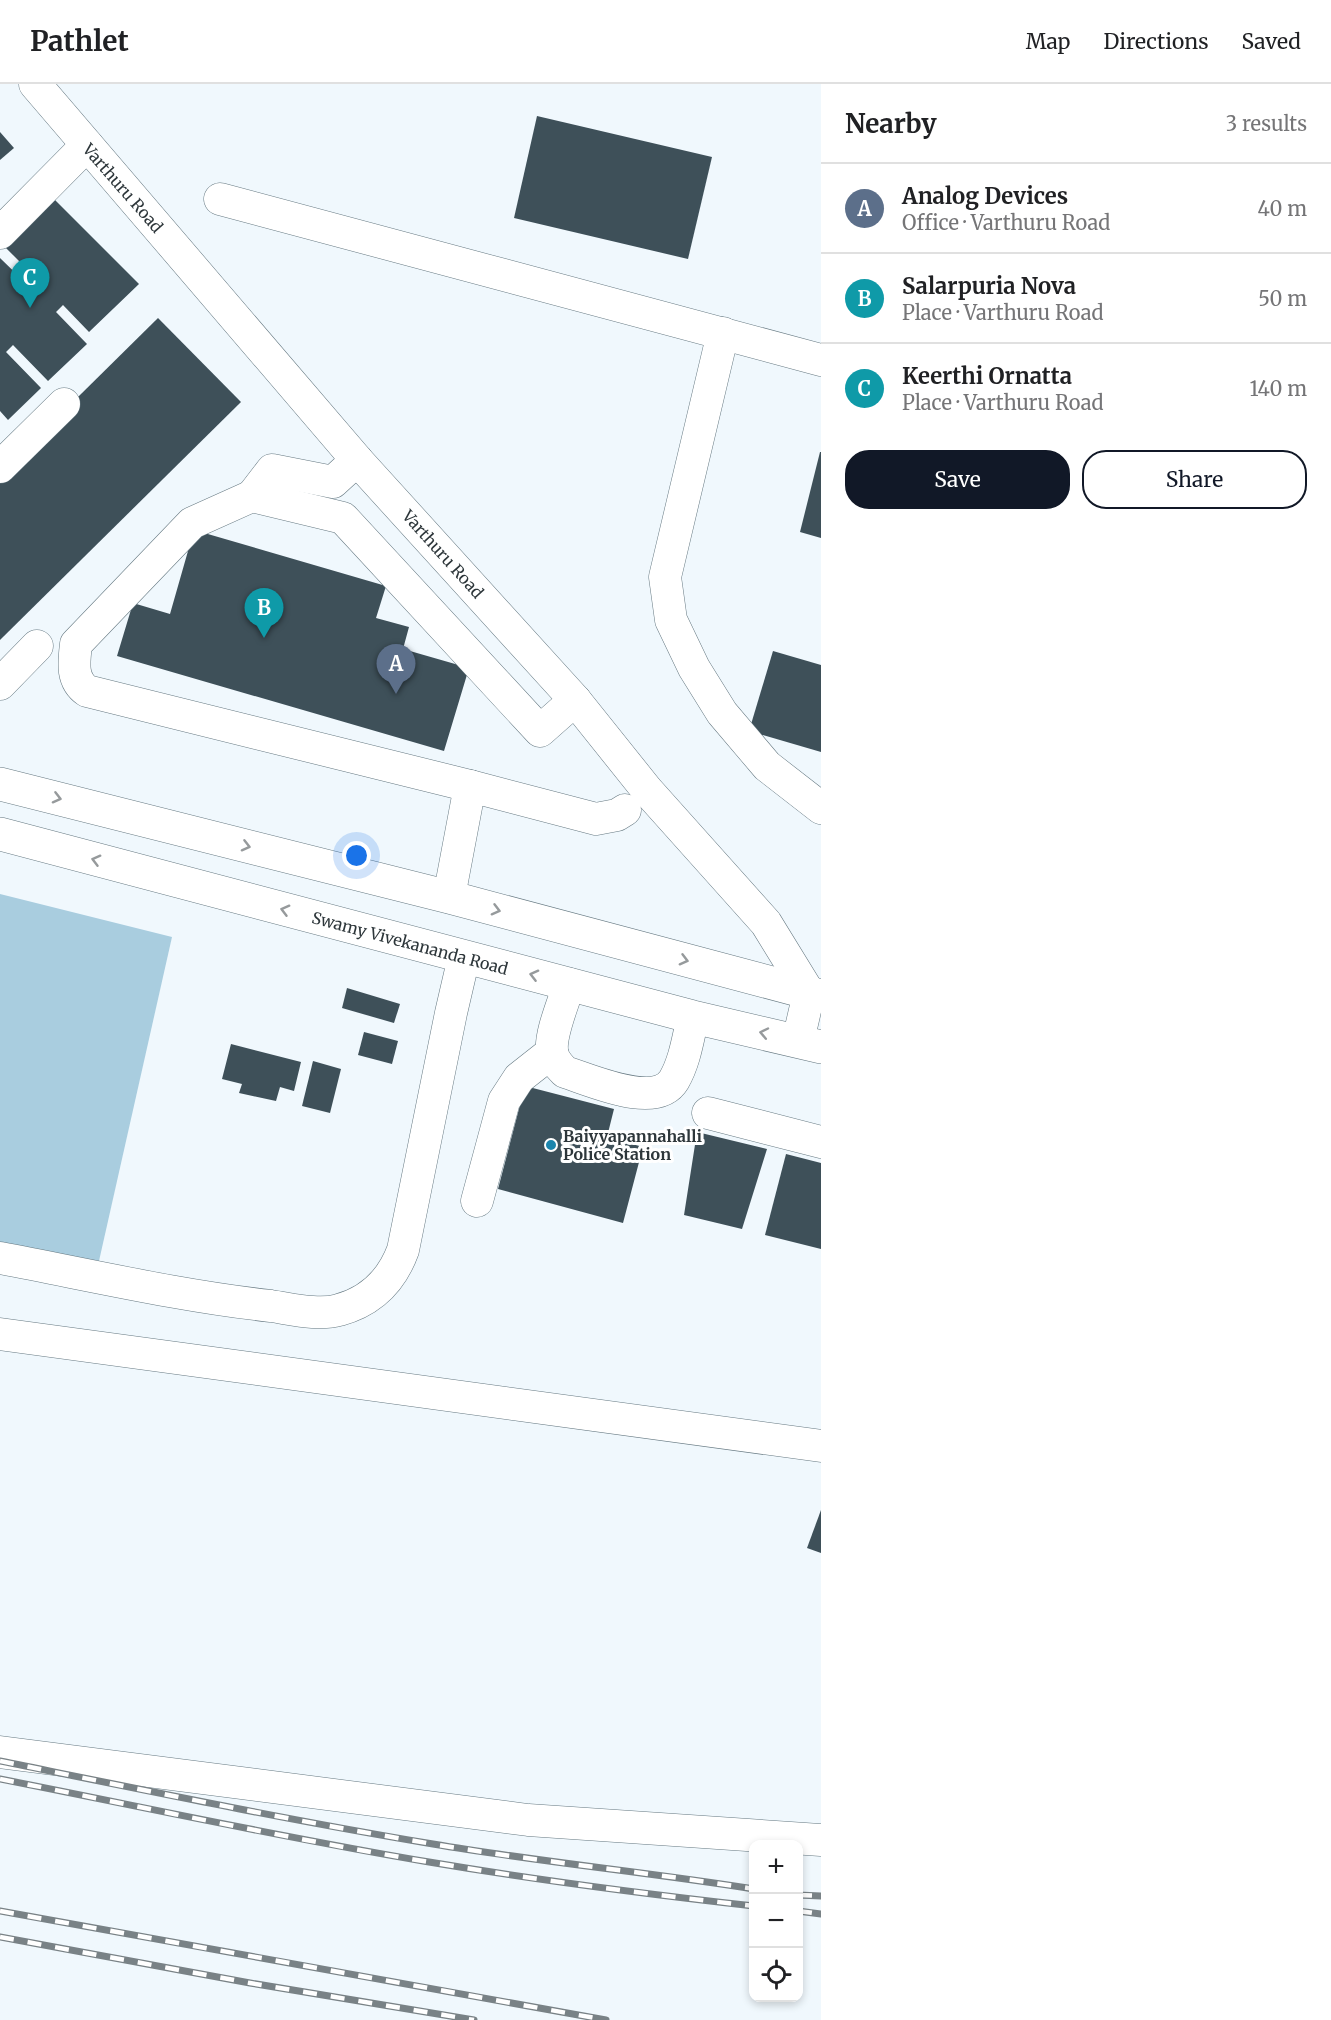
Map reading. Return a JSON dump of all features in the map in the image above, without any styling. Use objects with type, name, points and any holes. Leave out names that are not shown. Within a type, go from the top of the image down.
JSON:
[{"type":"main road","points":[[0,784],[448,897],[815,995]]},
{"type":"main road","name":"Swamy Vivekananda Road","points":[[0,834],[693,1017],[810,1044]]},
{"type":"street","name":"Varthuru Road","points":[[35,84],[357,460],[575,700],[647,790],[766,923],[815,995]]},
{"type":"street","points":[[0,233],[87,145]]},
{"type":"street","points":[[220,199],[821,360]]},
{"type":"street","points":[[723,333],[665,577],[670,620],[694,668],[722,713],[767,766],[821,808]]},
{"type":"street","points":[[0,467],[64,404]]},
{"type":"street","points":[[357,460],[333,482],[272,470],[252,496],[192,523],[76,644],[75,676],[80,686],[87,691],[596,819],[616,816],[625,810]]},
{"type":"street","points":[[252,496],[344,518],[540,730],[575,700]]},
{"type":"street","points":[[0,684],[37,646]]},
{"type":"street","points":[[448,897],[470,786]]},
{"type":"street","points":[[0,1258],[227,1302],[316,1312],[337,1311],[354,1305],[371,1295],[397,1268],[403,1250],[464,957]]},
{"type":"street","points":[[569,984],[554,1038],[552,1052],[557,1065],[565,1072],[639,1094],[659,1092],[673,1082],[682,1062],[693,1017]]},
{"type":"street","points":[[810,1044],[815,995]]},
{"type":"street","points":[[477,1201],[504,1101],[519,1078],[552,1052]]},
{"type":"street","points":[[708,1113],[821,1142]]},
{"type":"street","points":[[0,1334],[821,1446]]},
{"type":"street","points":[[0,1752],[528,1820],[821,1840]]},
{"type":"shaded area","points":[[0,894],[172,937],[99,1261],[0,1248]]},
{"type":"building","points":[[537,116],[712,157],[688,259],[514,218]]},
{"type":"building","points":[[0,132],[14,148],[0,160]]},
{"type":"building","points":[[49,194],[139,284],[89,332],[63,305],[56,312],[87,344],[48,381],[13,345],[6,352],[41,388],[8,420],[0,411],[0,258],[34,291],[41,283],[1,243]]},
{"type":"building","points":[[158,318],[241,402],[0,640],[0,474]]},
{"type":"building","points":[[821,452],[821,538],[800,532]]},
{"type":"building","points":[[194,530],[386,586],[376,618],[409,627],[403,649],[469,668],[444,751],[117,656],[133,603],[170,614]]},
{"type":"building","points":[[773,651],[821,665],[821,752],[749,731]]},
{"type":"building","points":[[347,988],[400,1004],[394,1023],[342,1008]]},
{"type":"building","points":[[364,1032],[398,1041],[392,1064],[358,1055]]},
{"type":"building","points":[[231,1044],[301,1062],[294,1091],[280,1087],[276,1101],[239,1093],[242,1084],[222,1079]]},
{"type":"building","points":[[313,1061],[341,1069],[330,1113],[302,1106]]},
{"type":"building","points":[[525,1086],[614,1109],[607,1137],[643,1147],[623,1223],[498,1189]]},
{"type":"building","points":[[697,1132],[767,1149],[742,1229],[684,1215]]},
{"type":"building","points":[[786,1154],[821,1163],[821,1249],[765,1235]]},
{"type":"building","points":[[821,1510],[821,1553],[807,1548]]},
{"type":"railway","points":[[0,1761],[379,1835],[749,1888]]},
{"type":"railway","points":[[0,1779],[375,1853],[510,1875],[749,1905]]},
{"type":"railway","points":[[803,1895],[821,1896]]},
{"type":"railway","points":[[0,1911],[606,2020]]},
{"type":"railway","points":[[803,1912],[821,1914]]},
{"type":"railway","points":[[0,1937],[250,1983],[474,2020]]},
{"type":"place","name":"Keerthi Ornatta","points":[[30,308]]},
{"type":"place","name":"Salarpuria Nova","points":[[264,638]]},
{"type":"place","name":"Analog Devices","points":[[396,694]]},
{"type":"place","name":"Baiyyapannahalli Police Station","points":[[551,1145]]}]
